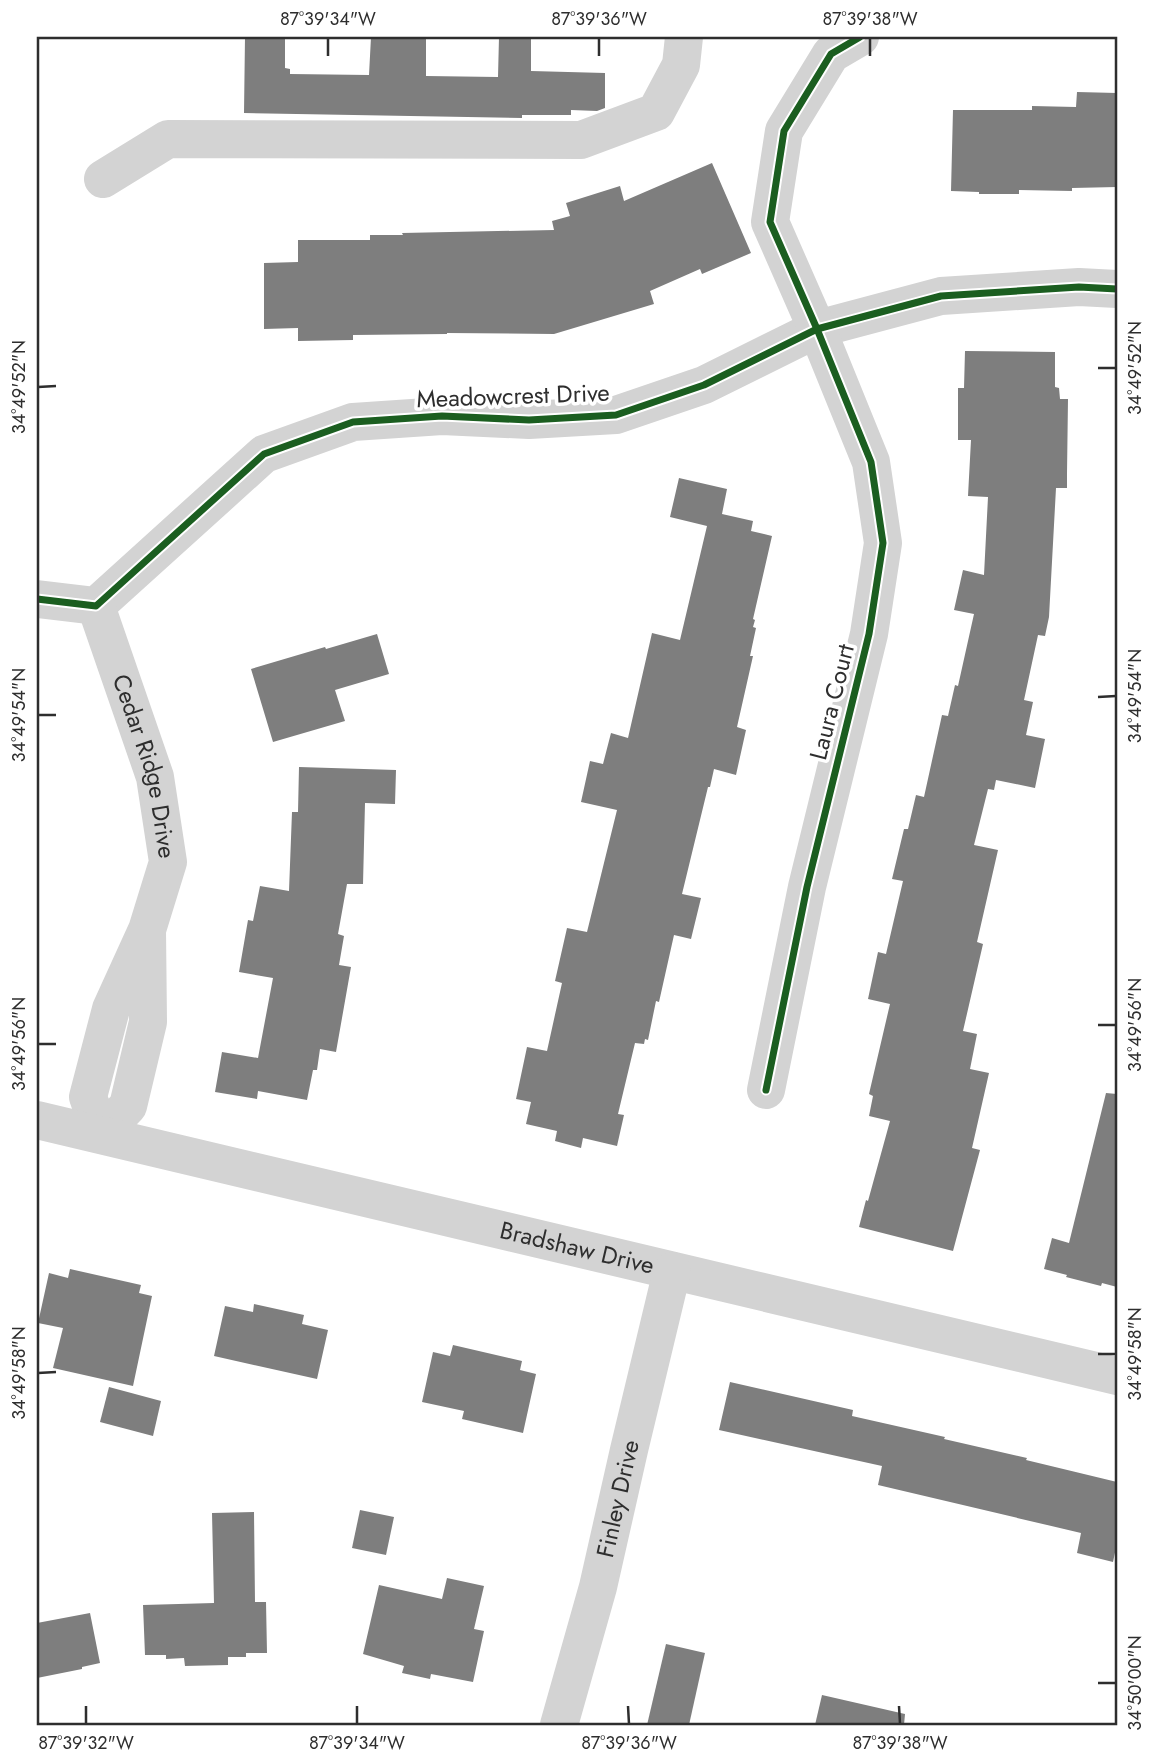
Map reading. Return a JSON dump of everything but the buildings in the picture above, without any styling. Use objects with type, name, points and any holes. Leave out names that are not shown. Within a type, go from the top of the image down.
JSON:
[{"type":"street","points":[[103,180],[168,139],[581,140],[656,112],[681,65],[684,37]]},
{"type":"street","name":"Laura Court","points":[[766,1090],[807,887],[869,634],[883,543],[871,462],[770,222],[784,131],[831,54],[860,37]]},
{"type":"street","name":"Meadowcrest Drive","points":[[96,606],[264,454],[353,422],[442,416],[529,420],[616,415],[704,385],[817,329],[941,296],[1079,287],[1117,289]]},
{"type":"street","points":[[37,599],[96,606]]},
{"type":"street","name":"Cedar Ridge Drive","points":[[96,606],[155,777],[168,862],[147,929],[148,1022],[128,1105],[101,1134]]},
{"type":"street","name":"Bradshaw Drive","points":[[37,1120],[1117,1376]]},
{"type":"street","name":"Finley Drive","points":[[559,1725],[598,1587],[672,1270]]},
{"type":"cycle path","points":[[766,1090],[807,887],[869,634],[883,543],[871,462],[770,222],[784,131],[831,54],[860,37]]},
{"type":"cycle path","points":[[37,599],[96,606],[264,454],[353,422],[442,416],[529,420],[616,415],[704,385],[817,329],[941,296],[1079,287],[1117,289]]}]
